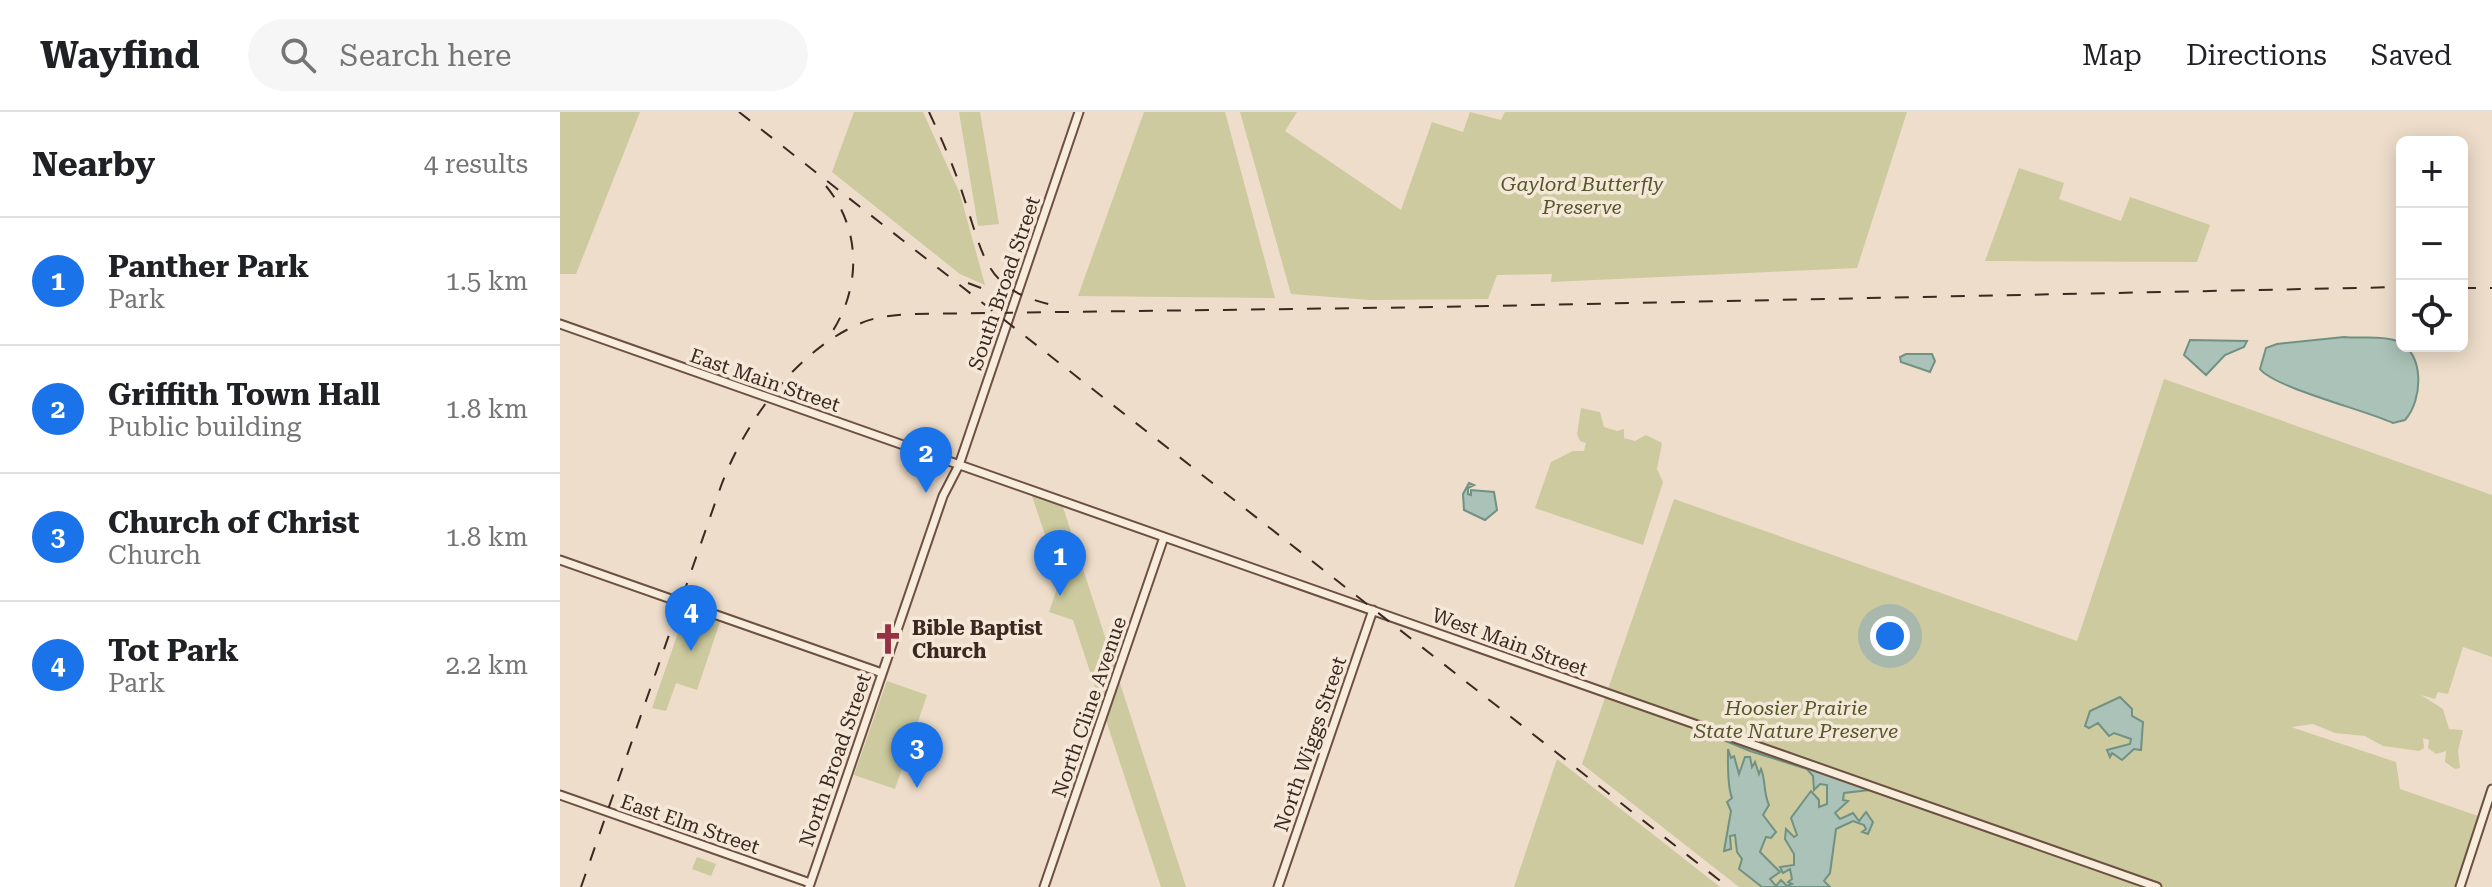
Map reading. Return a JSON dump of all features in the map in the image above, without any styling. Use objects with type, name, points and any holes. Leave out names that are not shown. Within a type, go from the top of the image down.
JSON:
[{"type":"street","name":"South Broad Street","points":[[959,465],[1079,112]]},
{"type":"street","name":"East Main Street","points":[[560,324],[959,465]]},
{"type":"street","name":"West Main Street","points":[[959,465],[2157,887]]},
{"type":"street","name":"North Broad Street","points":[[810,885],[943,496],[959,465]]},
{"type":"street","name":"North Cline Avenue","points":[[1044,887],[1164,537]]},
{"type":"street","points":[[560,560],[882,673]]},
{"type":"street","name":"North Wiggs Street","points":[[1278,887],[1373,610]]},
{"type":"street","points":[[2460,887],[2492,789]]},
{"type":"street","name":"East Elm Street","points":[[560,795],[810,885]]},
{"type":"green space","points":[[560,112],[640,112],[576,274],[560,274]]},
{"type":"green space","points":[[854,112],[923,112],[960,194],[985,285],[960,274],[832,172]]},
{"type":"green space","points":[[959,112],[980,112],[999,224],[978,226]]},
{"type":"green space","points":[[1144,112],[1225,112],[1275,298],[1078,296]]},
{"type":"green space","name":"Gaylord Butterfly Preserve","points":[[1240,112],[1297,112],[1285,131],[1401,210],[1432,122],[1463,132],[1470,112],[1501,120],[1505,112],[1907,112],[1857,268],[1551,282],[1552,274],[1497,275],[1488,299],[1370,300],[1291,294]]},
{"type":"green space","points":[[2019,168],[2064,183],[2059,199],[2121,221],[2130,197],[2210,225],[2197,262],[1985,261]]},
{"type":"green space","name":"Hoosier Prairie State Nature Preserve","points":[[2164,379],[2492,495],[2492,657],[2463,647],[2448,694],[2438,692],[2435,699],[2421,695],[2443,709],[2449,729],[2463,730],[2458,751],[2460,768],[2455,769],[2445,762],[2446,751],[2436,754],[2428,748],[2429,740],[2423,738],[2424,748],[2419,751],[2383,746],[2365,736],[2335,733],[2313,724],[2291,727],[2396,762],[2400,789],[2481,817],[2456,887],[1739,887],[1582,764],[1674,499],[2077,641]]},
{"type":"green space","points":[[1581,408],[1600,412],[1604,427],[1617,431],[1624,429],[1624,438],[1635,441],[1646,435],[1662,443],[1657,469],[1663,482],[1643,545],[1535,508],[1551,462],[1573,451],[1584,451],[1586,443],[1580,441],[1577,434]]},
{"type":"green space","points":[[1030,490],[1061,501],[1186,887],[1161,887],[1073,620],[1049,612],[1060,580]]},
{"type":"green space","points":[[687,607],[721,619],[697,690],[676,683],[666,711],[652,708]]},
{"type":"green space","points":[[887,681],[927,695],[895,789],[854,775]]},
{"type":"green space","points":[[1557,759],[1720,887],[1514,887]]},
{"type":"green space","points":[[697,857],[716,864],[711,876],[692,869]]},
{"type":"shaded area","points":[[2344,337],[2396,341],[2396,352],[2410,352],[2417,366],[2418,389],[2411,411],[2405,420],[2393,423],[2283,384],[2260,369],[2266,348],[2277,344]]},
{"type":"shaded area","points":[[2190,340],[2247,341],[2244,347],[2225,355],[2206,375],[2184,355]]},
{"type":"shaded area","points":[[1906,354],[1932,354],[1935,361],[1930,372],[1901,362],[1900,357]]},
{"type":"shaded area","points":[[1469,483],[1474,485],[1468,488],[1468,494],[1471,495],[1471,490],[1494,492],[1497,510],[1485,520],[1464,510],[1463,494]]},
{"type":"shaded area","points":[[2120,697],[2132,709],[2132,716],[2143,722],[2141,750],[2134,749],[2122,760],[2112,753],[2110,757],[2107,750],[2130,744],[2131,739],[2114,733],[2109,736],[2098,723],[2089,728],[2085,726],[2090,711]]},
{"type":"shaded area","points":[[1665,716],[1918,806],[1870,790],[1844,793],[1843,800],[1848,801],[1835,813],[1840,819],[1853,813],[1859,821],[1866,812],[1873,822],[1868,834],[1862,832],[1866,829],[1864,825],[1853,821],[1836,829],[1830,873],[1824,881],[1830,887],[1762,887],[1739,869],[1742,859],[1737,852],[1735,835],[1730,836],[1731,849],[1724,851],[1731,811],[1727,802],[1732,798],[1728,749],[1731,758],[1734,756],[1739,774],[1745,757],[1750,757],[1752,767],[1755,762],[1759,774],[1761,769],[1769,805],[1763,815],[1776,832],[1771,838],[1766,837],[1760,852],[1780,872],[1770,879],[1776,886],[1781,880],[1787,886],[1792,884],[1788,882],[1792,879],[1790,869],[1783,873],[1780,867],[1794,865],[1794,854],[1785,839],[1786,829],[1794,837],[1797,835],[1791,818],[1811,791],[1819,800],[1819,807],[1827,804],[1827,785],[1820,784],[1814,790],[1813,776],[1807,769],[1750,751]]},
{"type":"railway","points":[[739,112],[1728,887]]},
{"type":"railway","points":[[929,112],[991,270],[1015,292],[1057,306]]},
{"type":"railway","points":[[826,186],[847,222],[853,262],[847,301],[828,338]]},
{"type":"railway","points":[[968,283],[1020,303]]},
{"type":"railway","points":[[581,887],[721,486],[743,438],[758,414],[794,371],[836,336],[865,321],[913,314],[1439,307],[2396,287]]},
{"type":"railway","points":[[2468,288],[2492,288]]},
{"type":"place","name":"Griffith Town Hall","points":[[926,493]]},
{"type":"place","name":"Panther Park","points":[[1060,596]]},
{"type":"place","name":"Bible Baptist Church","points":[[888,639]]},
{"type":"place","name":"Tot Park","points":[[691,651]]},
{"type":"place","name":"Church of Christ","points":[[917,788]]}]
